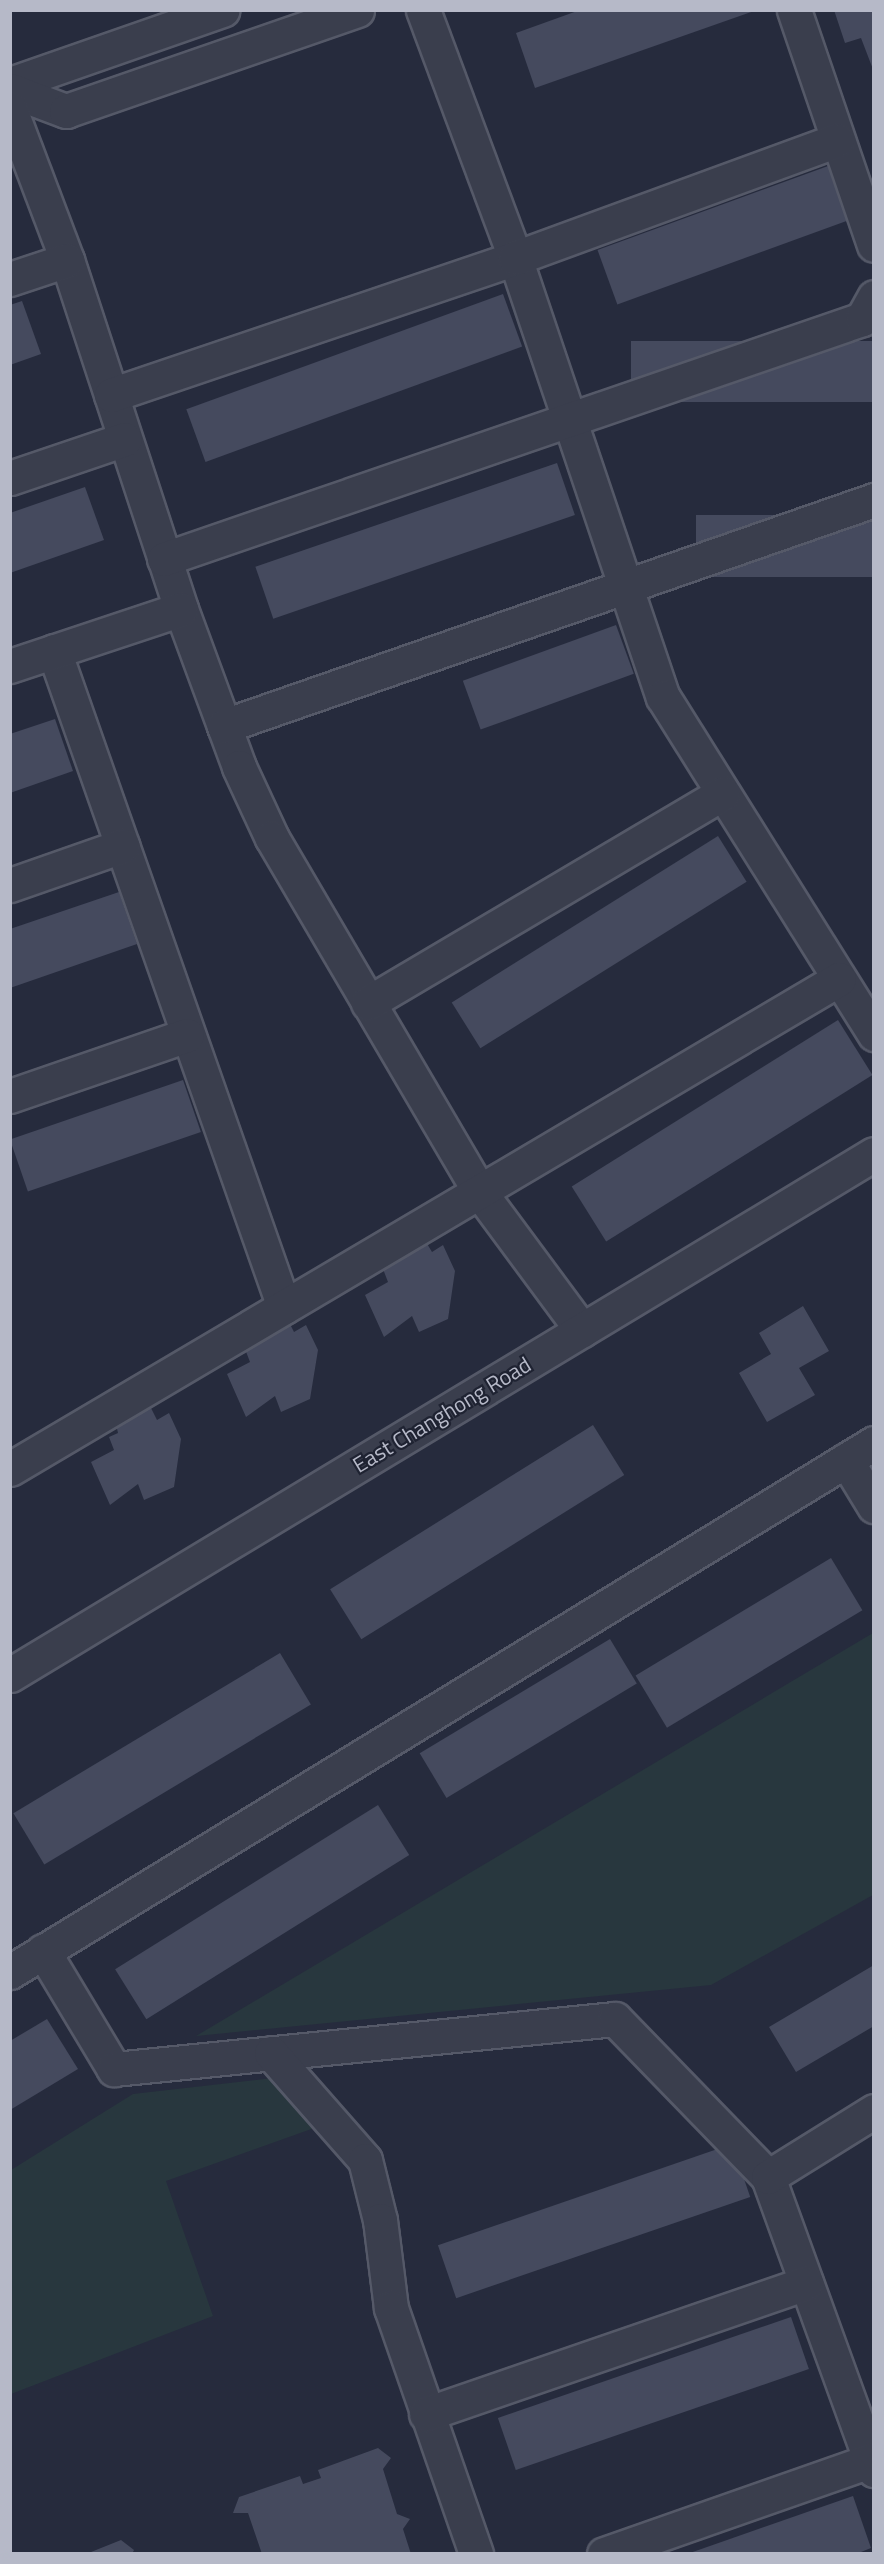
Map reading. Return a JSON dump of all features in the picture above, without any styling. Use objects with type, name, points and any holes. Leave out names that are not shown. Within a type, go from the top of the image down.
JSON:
[{"type":"street","points":[[10,84],[223,10]]},
{"type":"street","points":[[10,90],[66,111],[357,10]]},
{"type":"street","points":[[423,10],[515,258],[628,587],[663,697],[873,1034]]},
{"type":"street","points":[[794,10],[873,245]]},
{"type":"street","points":[[10,109],[67,260],[181,609],[224,726],[272,838],[479,1191],[582,1330]]},
{"type":"street","points":[[111,395],[515,258],[837,140]]},
{"type":"street","points":[[10,279],[67,260]]},
{"type":"street","points":[[164,559],[572,422],[862,319],[873,297]]},
{"type":"street","points":[[10,478],[125,439]]},
{"type":"street","points":[[224,726],[873,500]]},
{"type":"street","points":[[10,666],[181,609]]},
{"type":"street","points":[[54,651],[284,1307]]},
{"type":"street","points":[[368,1003],[723,793]]},
{"type":"street","points":[[10,885],[122,846]]},
{"type":"street","points":[[10,1469],[839,979]]},
{"type":"street","points":[[10,1095],[187,1035]]},
{"type":"street","name":"East Changhong Road","points":[[10,1675],[873,1154]]},
{"type":"street","points":[[10,1972],[873,1443]]},
{"type":"street","points":[[846,1460],[873,1506]]},
{"type":"street","points":[[44,1951],[114,2069],[615,2019],[768,2177],[872,2466],[604,2553]]},
{"type":"street","points":[[271,2053],[365,2160],[380,2220],[391,2308],[476,2553]]},
{"type":"street","points":[[768,2177],[873,2111]]},
{"type":"street","points":[[426,2414],[806,2283]]},
{"type":"shaded area","points":[[873,1633],[873,1895],[711,1985],[196,2036]]},
{"type":"shaded area","points":[[299,2075],[317,2127],[166,2181],[213,2316],[11,2394],[11,2170],[133,2094]]},
{"type":"building","points":[[580,10],[754,11],[535,88],[516,33]]},
{"type":"building","points":[[834,10],[874,10],[874,72],[861,38],[845,43]]},
{"type":"building","points":[[839,162],[859,217],[617,304],[597,250]]},
{"type":"building","points":[[503,294],[522,347],[205,462],[186,409]]},
{"type":"building","points":[[22,301],[41,354],[10,365],[10,305]]},
{"type":"building","points":[[631,341],[874,341],[874,402],[631,402]]},
{"type":"building","points":[[557,463],[575,515],[273,619],[255,567]]},
{"type":"building","points":[[85,487],[104,540],[10,573],[10,513]]},
{"type":"building","points":[[696,515],[874,515],[874,577],[696,577]]},
{"type":"building","points":[[616,625],[634,674],[481,730],[463,681]]},
{"type":"building","points":[[55,719],[73,771],[10,793],[10,734]]},
{"type":"building","points":[[718,836],[747,882],[480,1048],[452,1002]]},
{"type":"building","points":[[119,892],[137,944],[10,988],[10,929]]},
{"type":"building","points":[[838,1020],[872,1075],[606,1242],[572,1186]]},
{"type":"building","points":[[183,1080],[201,1132],[28,1192],[10,1140]]},
{"type":"building","points":[[423,1237],[432,1252],[443,1245],[455,1271],[448,1319],[419,1332],[412,1316],[384,1337],[365,1295],[388,1282],[383,1269],[393,1265],[390,1256]]},
{"type":"building","points":[[803,1306],[829,1351],[799,1368],[815,1395],[767,1422],[739,1373],[771,1354],[759,1333]]},
{"type":"building","points":[[286,1316],[294,1332],[306,1325],[318,1350],[310,1399],[281,1412],[275,1396],[246,1417],[227,1374],[250,1362],[245,1349],[255,1345],[253,1336]]},
{"type":"building","points":[[149,1404],[157,1420],[169,1413],[181,1439],[174,1487],[144,1500],[138,1484],[110,1505],[91,1462],[114,1450],[109,1437],[118,1433],[116,1424]]},
{"type":"building","points":[[593,1425],[624,1475],[361,1639],[330,1589]]},
{"type":"building","points":[[831,1558],[862,1610],[667,1728],[636,1675]]},
{"type":"building","points":[[610,1639],[637,1684],[446,1798],[420,1753]]},
{"type":"building","points":[[280,1653],[311,1704],[44,1865],[13,1813]]},
{"type":"building","points":[[378,1805],[409,1855],[146,2019],[115,1969]]},
{"type":"building","points":[[874,1965],[874,2026],[796,2072],[769,2027]]},
{"type":"building","points":[[47,2019],[78,2069],[10,2110],[10,2041]]},
{"type":"building","points":[[732,2144],[750,2197],[456,2298],[438,2245]]},
{"type":"building","points":[[791,2317],[809,2369],[516,2470],[498,2418]]},
{"type":"building","points":[[378,2448],[391,2458],[383,2469],[397,2514],[410,2519],[403,2529],[411,2554],[262,2554],[248,2513],[233,2513],[239,2497],[300,2476],[303,2484],[321,2478],[318,2470]]},
{"type":"building","points":[[853,2496],[871,2548],[856,2554],[687,2554]]},
{"type":"building","points":[[121,2540],[134,2550],[132,2554],[86,2554]]}]
